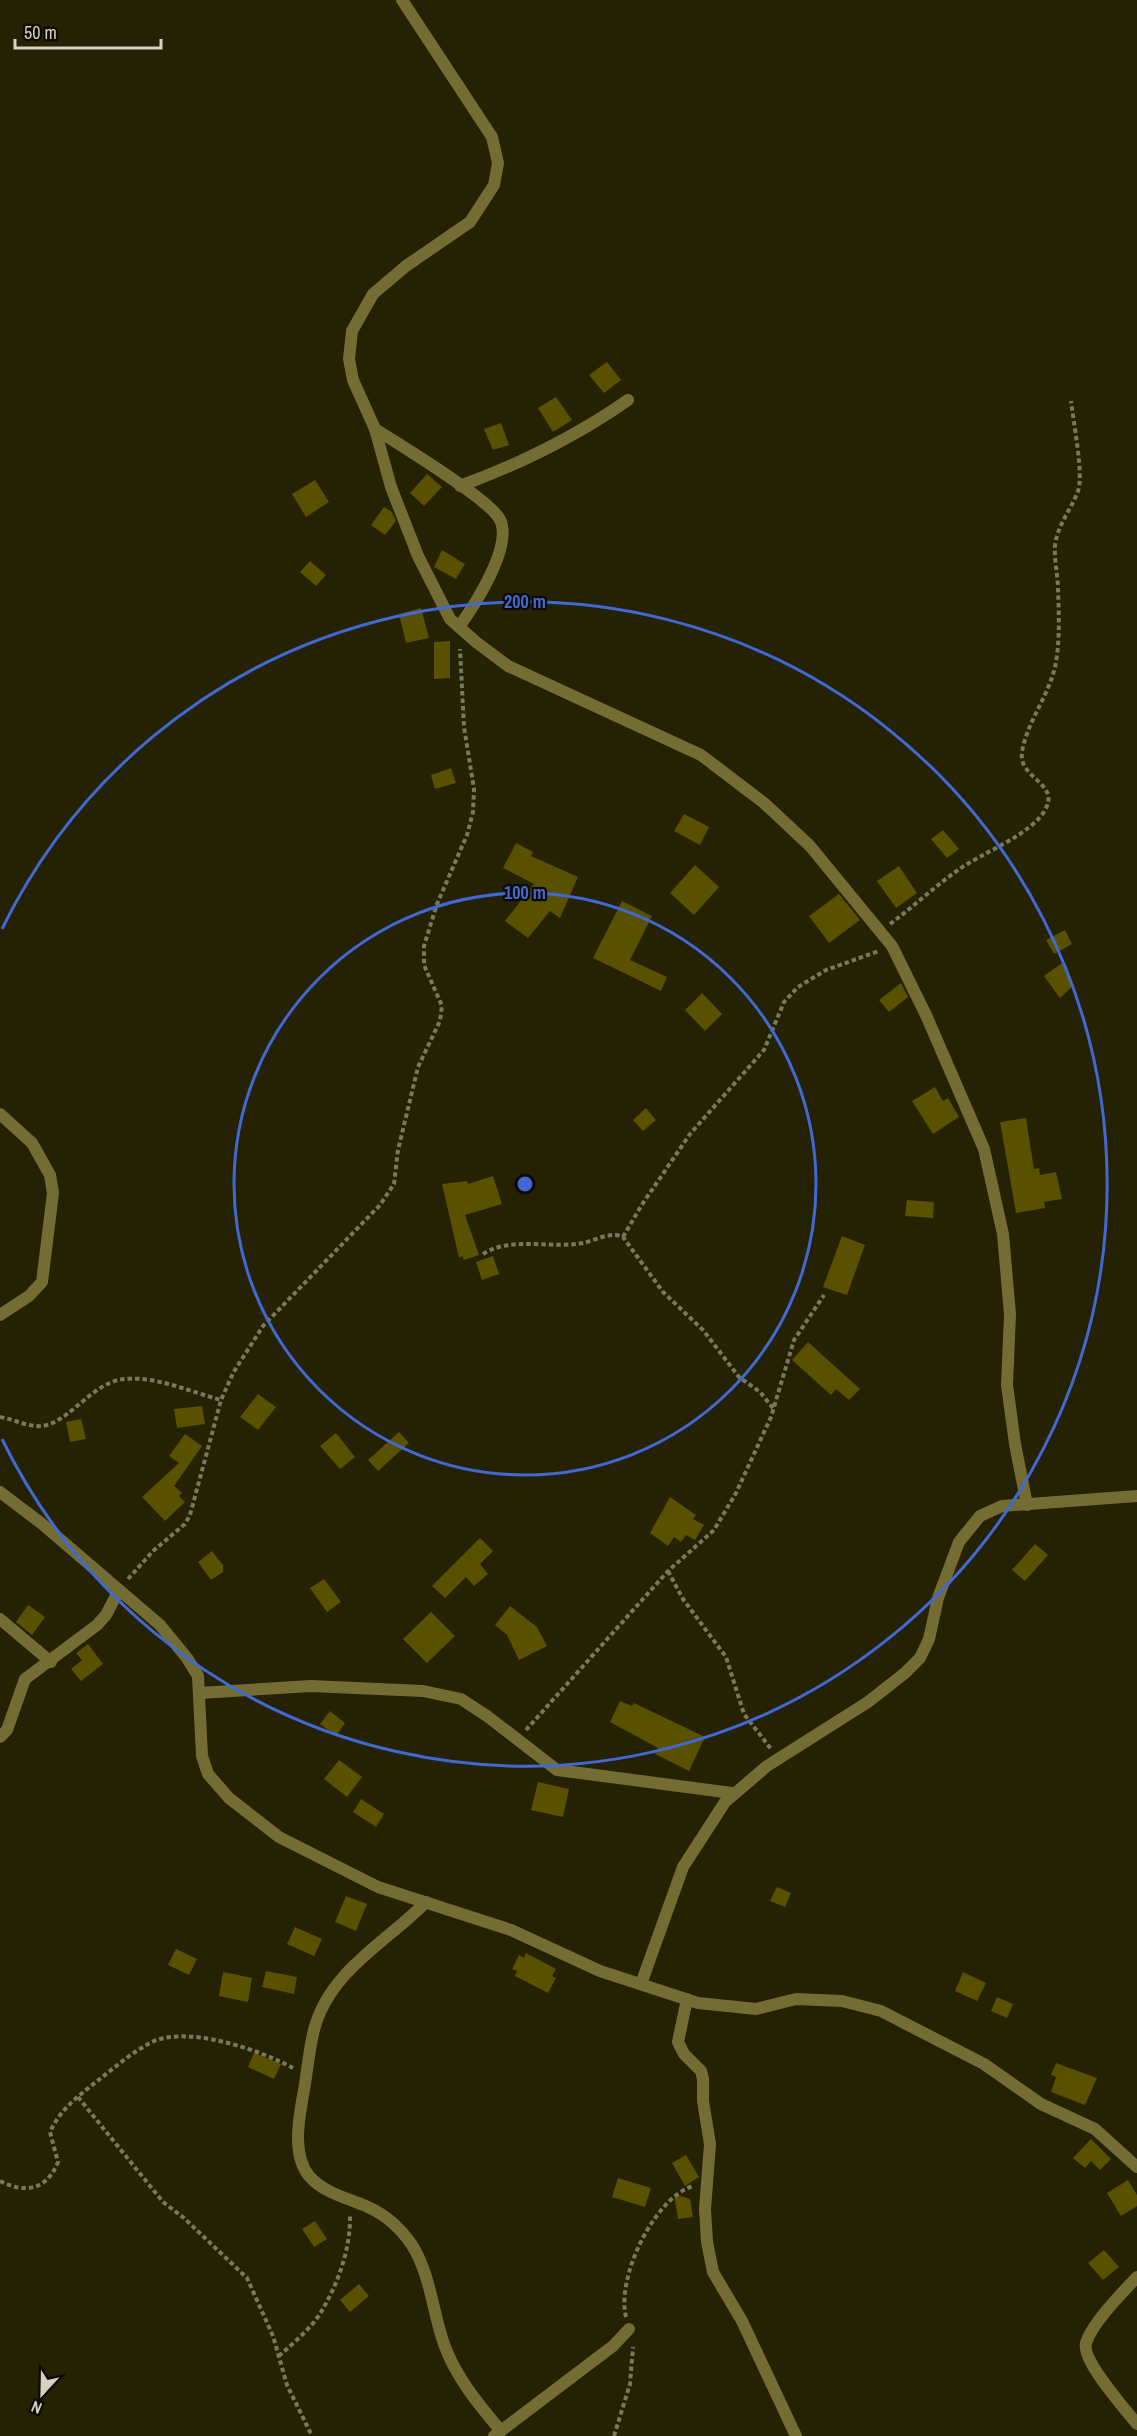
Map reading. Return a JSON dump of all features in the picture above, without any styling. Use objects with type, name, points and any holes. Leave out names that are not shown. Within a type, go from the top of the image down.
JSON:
[{"type":"street","points":[[402,0],[492,137],[498,164],[494,185],[470,222],[406,266],[373,294],[352,331],[348,359],[353,380],[375,429],[391,487],[418,556],[450,619],[508,666],[701,755],[764,803],[810,846],[892,946],[926,1015],[984,1149],[1003,1234],[1010,1314],[1007,1385],[1015,1444],[1027,1505]]},
{"type":"street","points":[[460,486],[523,461],[628,400]]},
{"type":"street","points":[[375,429],[460,486],[499,518],[502,530],[499,552],[479,598],[459,627]]},
{"type":"street","points":[[0,1114],[32,1143],[47,1168],[54,1193],[42,1282],[29,1296],[0,1316]]},
{"type":"street","points":[[0,1492],[160,1625],[188,1658],[198,1676],[202,1756],[208,1774],[229,1798],[279,1836],[378,1887],[511,1930],[600,1971],[687,1999],[734,2008],[756,2009],[796,1999],[831,2001],[880,2011],[984,2064],[1041,2104],[1095,2129],[1137,2167]]},
{"type":"street","points":[[641,1984],[683,1867],[732,1793],[779,1759],[868,1702],[920,1658],[929,1640],[938,1598],[959,1542],[980,1516],[1002,1506],[1137,1496]]},
{"type":"street","points":[[0,1737],[8,1730],[25,1679],[51,1662],[97,1625],[106,1615],[119,1590]]},
{"type":"street","points":[[0,1619],[51,1662]]},
{"type":"street","points":[[200,1693],[311,1686],[423,1691],[461,1699],[557,1770],[732,1793]]},
{"type":"street","points":[[426,1902],[372,1948],[336,1985],[314,2029],[299,2120],[301,2161],[309,2175],[325,2189],[349,2202],[370,2207],[387,2217],[411,2243],[425,2268],[444,2345],[465,2385],[497,2433],[613,2346],[629,2329]]},
{"type":"street","points":[[687,1999],[678,2042],[684,2054],[700,2071],[703,2079],[703,2101],[710,2144],[707,2242],[713,2272],[742,2321],[796,2436]]},
{"type":"street","points":[[1137,2277],[1109,2307],[1085,2343],[1086,2355],[1137,2424]]},
{"type":"path","points":[[880,932],[957,871],[1015,837],[1046,810],[1050,798],[1047,788],[1031,776],[1021,755],[1027,736],[1047,694],[1055,665],[1059,589],[1054,561],[1055,543],[1062,520],[1079,490],[1071,401]]},
{"type":"path","points":[[119,1590],[142,1562],[185,1524],[190,1515],[220,1400],[233,1373],[263,1326],[380,1205],[394,1184],[398,1150],[418,1067],[440,1021],[442,1006],[424,965],[424,946],[437,904],[467,835],[473,812],[474,789],[464,727],[459,627]]},
{"type":"path","points":[[623,1237],[637,1211],[690,1134],[764,1050],[784,1002],[798,987],[826,970],[892,946]]},
{"type":"path","points":[[483,1254],[501,1246],[574,1245],[615,1234],[623,1237],[663,1292],[703,1330],[739,1377],[760,1392],[774,1409]]},
{"type":"path","points":[[518,1740],[668,1571],[714,1530],[736,1493],[774,1409],[794,1340],[824,1295]]},
{"type":"path","points":[[0,1417],[37,1426],[50,1424],[96,1389],[123,1379],[147,1380],[220,1400]]},
{"type":"path","points":[[668,1571],[682,1599],[726,1657],[744,1714],[779,1759]]},
{"type":"path","points":[[0,2181],[12,2187],[31,2189],[43,2184],[58,2162],[50,2132],[62,2113],[78,2097],[127,2058],[153,2042],[169,2037],[194,2037],[272,2056],[307,2076]]},
{"type":"path","points":[[78,2097],[163,2202],[238,2267],[251,2288],[273,2336],[287,2385],[312,2436]]},
{"type":"path","points":[[614,2436],[630,2384],[634,2355],[623,2304],[623,2291],[643,2236],[671,2197],[684,2188],[708,2181]]},
{"type":"path","points":[[279,2356],[321,2313],[341,2269],[348,2247],[349,2202]]},
{"type":"building","points":[[607,362],[621,380],[604,393],[589,375]]},
{"type":"building","points":[[556,397],[572,420],[553,432],[538,408]]},
{"type":"building","points":[[501,423],[509,445],[493,450],[484,429]]},
{"type":"building","points":[[427,474],[442,487],[424,506],[410,493]]},
{"type":"building","points":[[315,480],[329,502],[306,517],[292,494]]},
{"type":"building","points":[[384,507],[392,512],[396,521],[385,535],[371,525]]},
{"type":"building","points":[[442,550],[465,564],[456,579],[434,567]]},
{"type":"building","points":[[310,561],[326,575],[316,586],[300,572]]},
{"type":"building","points":[[421,608],[429,638],[406,643],[399,614]]},
{"type":"building","points":[[450,641],[450,678],[434,679],[434,642]]},
{"type":"building","points":[[451,768],[456,783],[435,789],[431,775]]},
{"type":"building","points":[[684,814],[709,827],[700,845],[674,831]]},
{"type":"building","points":[[943,830],[959,849],[947,858],[931,839]]},
{"type":"building","points":[[516,843],[533,852],[531,856],[578,877],[560,918],[550,911],[528,938],[505,921],[534,884],[503,868]]},
{"type":"building","points":[[695,865],[719,887],[694,915],[670,893]]},
{"type":"building","points":[[899,866],[917,893],[896,908],[877,881]]},
{"type":"building","points":[[839,894],[860,920],[829,943],[809,916]]},
{"type":"building","points":[[622,901],[652,916],[630,960],[667,977],[661,991],[593,958]]},
{"type":"building","points":[[1065,930],[1072,944],[1054,954],[1046,940]]},
{"type":"building","points":[[1062,963],[1074,985],[1060,998],[1044,976]]},
{"type":"building","points":[[901,983],[908,997],[889,1012],[879,1000]]},
{"type":"building","points":[[702,993],[722,1014],[705,1031],[685,1010]]},
{"type":"building","points":[[935,1087],[943,1101],[948,1098],[959,1117],[933,1134],[912,1101]]},
{"type":"building","points":[[646,1108],[656,1120],[643,1131],[633,1120]]},
{"type":"building","points":[[1026,1118],[1034,1169],[1039,1168],[1040,1175],[1056,1172],[1062,1199],[1044,1202],[1045,1208],[1016,1213],[1000,1122]]},
{"type":"building","points":[[493,1176],[502,1204],[465,1215],[479,1255],[464,1260],[462,1256],[459,1258],[442,1184],[467,1181],[468,1184]]},
{"type":"building","points":[[907,1200],[934,1202],[933,1218],[905,1216]]},
{"type":"building","points":[[842,1236],[865,1245],[847,1295],[823,1287]]},
{"type":"building","points":[[493,1256],[499,1274],[482,1280],[476,1262]]},
{"type":"building","points":[[808,1342],[860,1389],[849,1400],[836,1389],[831,1395],[792,1360]]},
{"type":"building","points":[[258,1394],[276,1407],[258,1430],[240,1417]]},
{"type":"building","points":[[202,1406],[205,1424],[177,1428],[174,1409]]},
{"type":"building","points":[[81,1419],[86,1439],[70,1442],[66,1422]]},
{"type":"building","points":[[399,1432],[409,1443],[378,1471],[368,1460]]},
{"type":"building","points":[[336,1433],[355,1457],[340,1469],[320,1446]]},
{"type":"building","points":[[185,1434],[202,1446],[174,1486],[182,1493],[179,1496],[185,1502],[165,1521],[142,1497],[179,1463],[169,1456]]},
{"type":"building","points":[[670,1497],[696,1515],[693,1519],[704,1525],[695,1540],[686,1535],[681,1542],[674,1537],[668,1546],[650,1533]]},
{"type":"building","points":[[480,1538],[493,1551],[480,1564],[488,1574],[474,1586],[466,1577],[445,1598],[432,1586]]},
{"type":"building","points":[[1035,1544],[1048,1555],[1025,1581],[1012,1570]]},
{"type":"building","points":[[212,1551],[223,1565],[223,1572],[211,1580],[198,1562]]},
{"type":"building","points":[[324,1579],[341,1602],[327,1612],[310,1588]]},
{"type":"building","points":[[28,1605],[45,1617],[32,1635],[16,1622]]},
{"type":"building","points":[[510,1606],[537,1627],[547,1646],[519,1660],[507,1635],[495,1625]]},
{"type":"building","points":[[431,1612],[455,1636],[427,1663],[403,1639]]},
{"type":"building","points":[[88,1644],[103,1664],[81,1681],[71,1669],[82,1660],[76,1653]]},
{"type":"building","points":[[620,1701],[632,1706],[634,1703],[705,1737],[689,1771],[655,1754],[658,1748],[610,1722]]},
{"type":"building","points":[[330,1711],[345,1723],[336,1736],[320,1724]]},
{"type":"building","points":[[339,1760],[362,1777],[347,1797],[324,1779]]},
{"type":"building","points":[[538,1782],[569,1789],[563,1817],[531,1810]]},
{"type":"building","points":[[361,1799],[384,1814],[376,1827],[353,1812]]},
{"type":"building","points":[[777,1887],[791,1893],[785,1907],[770,1901]]},
{"type":"building","points":[[346,1896],[367,1904],[356,1931],[335,1922]]},
{"type":"building","points":[[295,1927],[322,1939],[314,1956],[287,1944]]},
{"type":"building","points":[[176,1949],[197,1959],[189,1975],[168,1965]]},
{"type":"building","points":[[526,1953],[556,1969],[552,1976],[556,1978],[548,1993],[515,1976],[517,1971],[512,1969],[519,1955],[524,1958]]},
{"type":"building","points":[[266,1971],[297,1977],[294,1994],[262,1987]]},
{"type":"building","points":[[223,1972],[252,1978],[248,2002],[219,1996]]},
{"type":"building","points":[[963,1972],[986,1983],[977,2001],[955,1991]]},
{"type":"building","points":[[997,1997],[1013,2004],[1007,2018],[991,2011]]},
{"type":"building","points":[[254,2053],[281,2064],[274,2079],[248,2067]]},
{"type":"building","points":[[1056,2063],[1097,2078],[1085,2105],[1051,2092],[1056,2077],[1051,2075]]},
{"type":"building","points":[[1091,2139],[1111,2159],[1100,2170],[1091,2161],[1085,2168],[1073,2158]]},
{"type":"building","points":[[686,2155],[699,2177],[685,2186],[672,2163]]},
{"type":"building","points":[[618,2178],[651,2188],[645,2207],[612,2197]]},
{"type":"building","points":[[1128,2180],[1137,2195],[1137,2206],[1121,2216],[1107,2193]]},
{"type":"building","points":[[674,2194],[690,2199],[693,2217],[678,2219]]},
{"type":"building","points":[[315,2221],[327,2239],[314,2247],[302,2229]]},
{"type":"building","points":[[1104,2250],[1119,2267],[1103,2280],[1088,2263]]},
{"type":"building","points":[[359,2284],[369,2296],[350,2312],[340,2300]]}]
